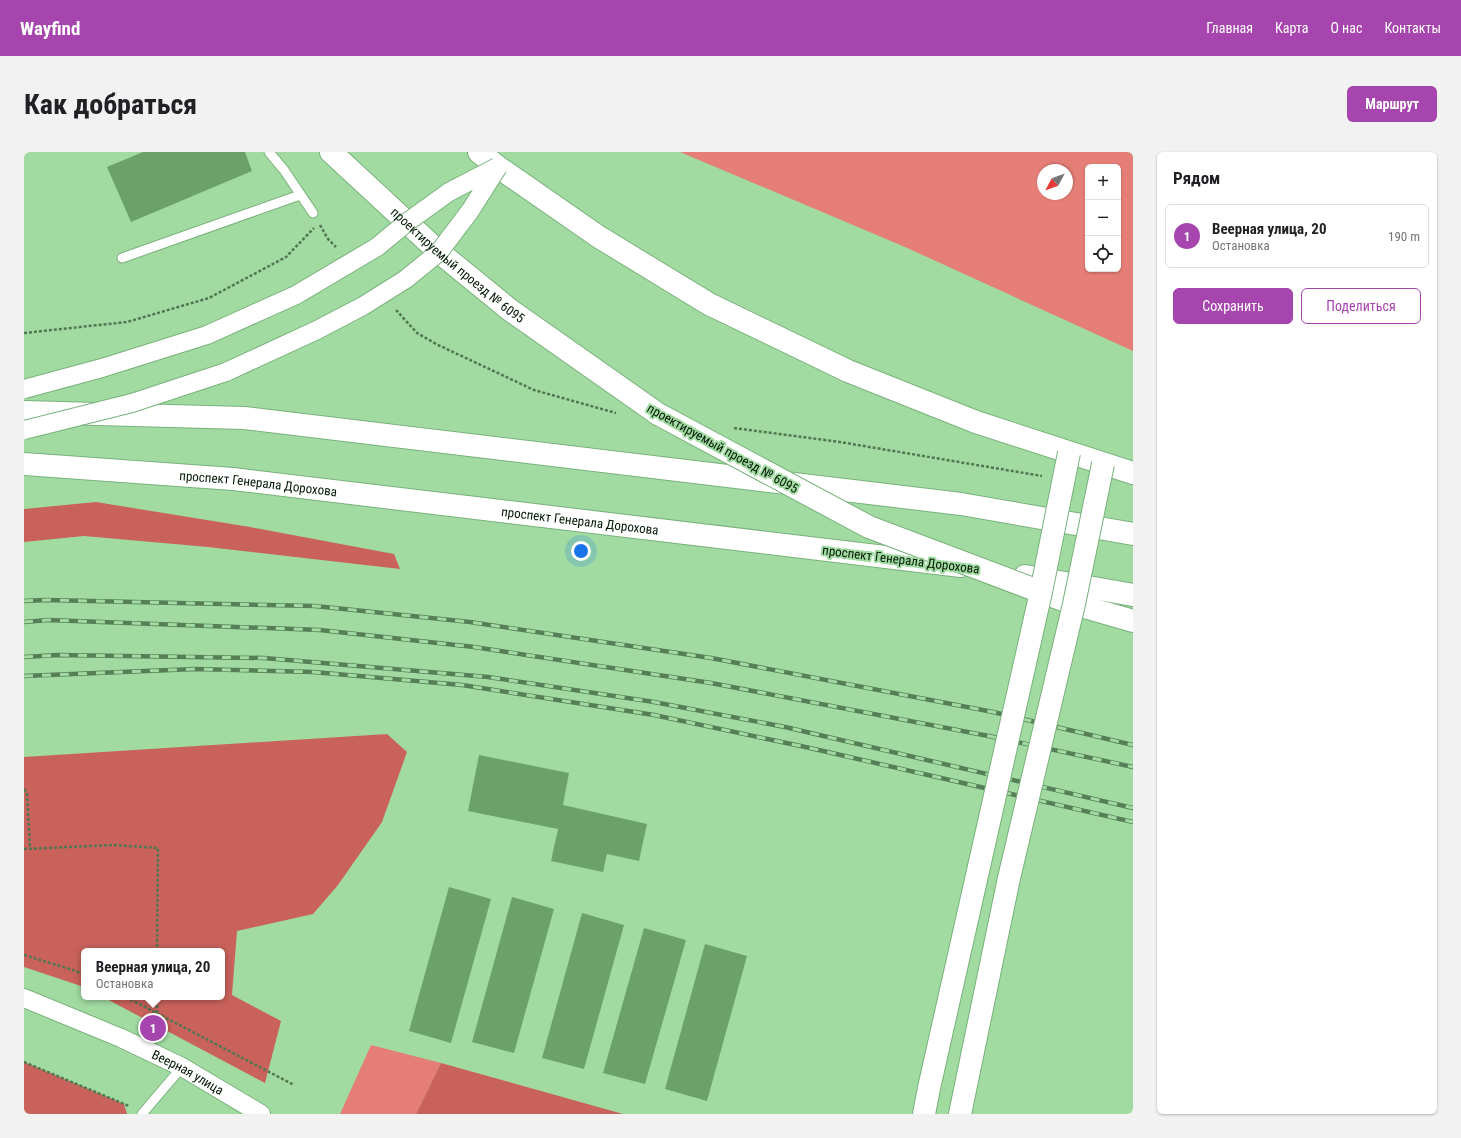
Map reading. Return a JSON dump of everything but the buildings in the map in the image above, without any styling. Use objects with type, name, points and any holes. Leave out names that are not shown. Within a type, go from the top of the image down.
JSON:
[{"type":"main road","name":"проектируемый проезд № 6095","points":[[331,152],[406,223],[510,310],[658,414],[869,527],[1040,592],[1074,604],[1133,621]]},
{"type":"main road","points":[[479,152],[598,237],[709,304],[848,371],[976,422],[1133,473]]},
{"type":"main road","points":[[24,412],[244,418],[961,504],[1133,534]]},
{"type":"main road","points":[[924,1114],[1040,592],[1069,453]]},
{"type":"main road","name":"проспект Генерала Дорохова","points":[[24,464],[233,479],[978,568],[1133,595]]},
{"type":"main road","points":[[962,1105],[1009,878],[1074,604],[1103,464]]},
{"type":"street","points":[[24,390],[102,368],[207,335],[296,295],[377,247],[406,223],[449,192],[498,167]]},
{"type":"street","points":[[24,430],[132,403],[226,372],[317,330],[362,306],[406,279],[439,252],[470,211],[498,167]]},
{"type":"street","name":"Веерная улица","points":[[24,998],[121,1038],[182,1067],[261,1114]]},
{"type":"lane","points":[[269,152],[284,170],[313,213]]},
{"type":"lane","points":[[122,258],[300,195]]},
{"type":"lane","points":[[142,1113],[182,1067]]},
{"type":"path","points":[[24,333],[127,322],[210,298],[286,257],[319,224],[328,239],[339,250]]},
{"type":"path","points":[[391,305],[417,333],[436,344],[534,390],[618,413]]},
{"type":"path","points":[[733,428],[840,442],[1048,476]]},
{"type":"path","points":[[24,789],[28,793],[30,848]]},
{"type":"path","points":[[24,849],[114,845],[158,848],[157,948]]},
{"type":"path","points":[[24,955],[81,974]]},
{"type":"path","points":[[132,1000],[294,1085]]},
{"type":"path","points":[[157,1000],[157,1013]]},
{"type":"path","points":[[24,1062],[142,1113]]},
{"type":"shaded area","points":[[680,152],[1133,152],[1133,351],[905,247]]},
{"type":"shaded area","points":[[96,502],[250,527],[394,554],[400,569],[208,547],[84,536],[24,542],[24,509]]},
{"type":"shaded area","points":[[387,734],[407,752],[382,822],[338,885],[313,914],[237,931],[232,995],[281,1021],[265,1083],[109,1000],[225,1000],[225,948],[81,948],[81,986],[24,967],[24,757]]},
{"type":"shaded area","points":[[371,1045],[441,1063],[416,1114],[340,1114]]},
{"type":"shaded area","points":[[24,1062],[124,1104],[127,1114],[24,1114]]},
{"type":"shaded area","points":[[441,1063],[623,1114],[416,1114]]},
{"type":"railway","points":[[24,601],[46,600],[315,606],[470,622],[711,658],[993,712],[1133,745]]},
{"type":"railway","points":[[24,622],[48,620],[320,630],[474,647],[711,683],[999,738],[1133,767]]},
{"type":"railway","points":[[24,657],[58,655],[264,658],[488,677],[654,702],[785,727],[1133,808]]},
{"type":"railway","points":[[24,676],[195,669],[313,672],[462,685],[654,715],[810,748],[1133,822]]},
{"type":"place","name":"Веерная улица, 20","points":[[153,1028]]}]
